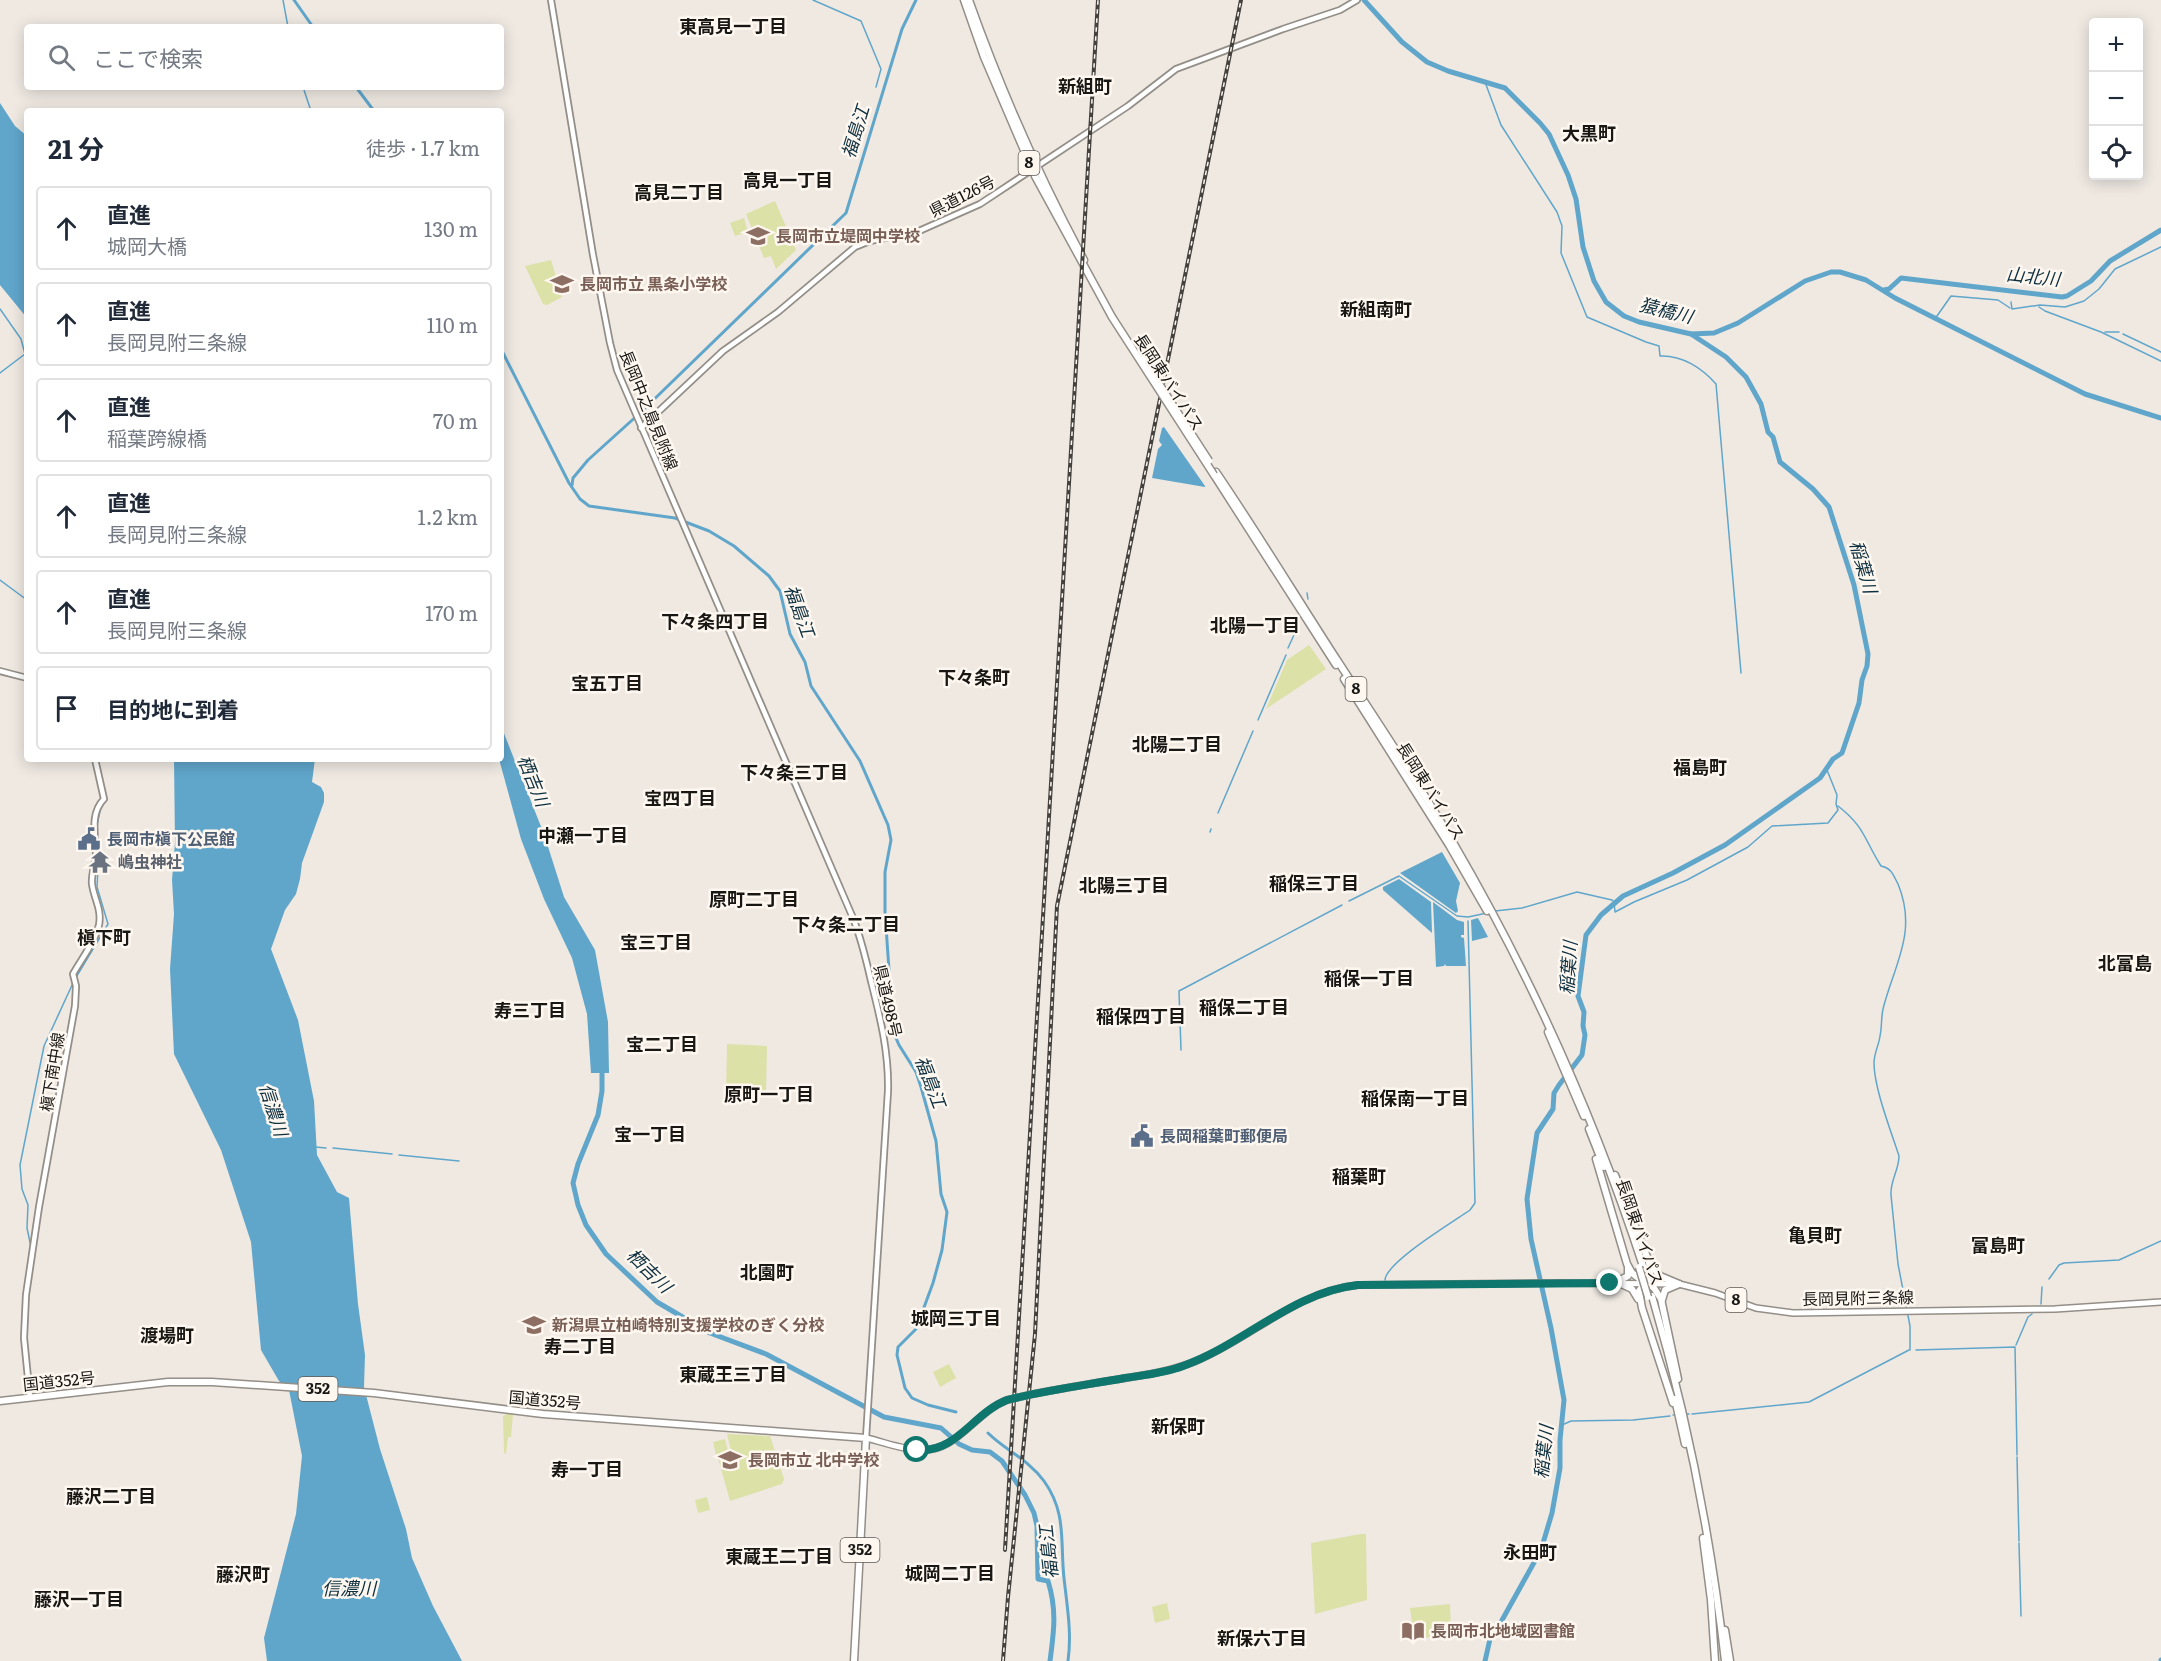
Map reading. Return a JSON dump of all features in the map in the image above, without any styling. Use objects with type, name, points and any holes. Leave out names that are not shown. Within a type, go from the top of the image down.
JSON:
[{"type":"highway","name":"長岡東バイパス","points":[[964,0],[984,57],[1034,168],[1114,316],[1406,766],[1453,843],[1559,1045],[1576,1084],[1643,1265],[1682,1417],[1709,1547],[1723,1661]]},
{"type":"highway","name":"長岡東バイパス","points":[[969,0],[996,75],[1034,168]]},
{"type":"highway","name":"長岡東バイパス","points":[[1490,913],[1578,1102],[1643,1265]]},
{"type":"highway","points":[[1578,1102],[1607,1189],[1627,1264],[1628,1276],[1617,1283]]},
{"type":"highway","points":[[1627,1264],[1632,1273],[1645,1283],[1652,1285],[1663,1304],[1682,1417]]},
{"type":"highway","points":[[1642,1308],[1639,1294],[1650,1274],[1643,1265]]},
{"type":"highway","points":[[1643,1265],[1679,1284]]},
{"type":"highway","points":[[1617,1283],[1632,1289],[1642,1308],[1682,1417]]},
{"type":"highway","points":[[1663,1304],[1665,1290],[1679,1284]]},
{"type":"highway","name":"国道352号","points":[[0,1401],[192,1381],[388,1394],[497,1409],[866,1438]]},
{"type":"highway","name":"長岡東バイパス","points":[[1682,1417],[1723,1661]]},
{"type":"highway","name":"352","points":[[854,1661],[866,1438]]},
{"type":"highway","name":"8","points":[[1703,1538],[1711,1600],[1715,1661]]},
{"type":"highway","name":"8","points":[[1709,1547],[1730,1661]]},
{"type":"main road","name":"長岡中之島見附線","points":[[551,0],[610,343],[620,378],[761,705]]},
{"type":"main road","name":"県道126号","points":[[641,428],[723,351],[768,319],[850,251],[865,243],[919,231],[980,204],[1128,106],[1176,69],[1357,0]]},
{"type":"main road","points":[[0,671],[24,677]]},
{"type":"main road","name":"県道498号","points":[[761,705],[860,935],[887,1048],[888,1090],[866,1438]]},
{"type":"main road","name":"槇下南中線","points":[[30,1398],[24,1338],[26,1295],[39,1207],[75,1006],[76,986],[72,974],[96,934],[99,918],[99,903],[92,885],[96,855],[93,828],[99,804],[104,799],[96,762]]},
{"type":"main road","name":"長岡見附三条線","points":[[866,1438],[917,1450],[944,1446],[986,1411],[1007,1400],[1183,1367],[1222,1349],[1278,1315],[1341,1288],[1358,1285],[1679,1284],[1715,1293],[1756,1308],[1793,1313],[2055,1309],[2161,1302]]},
{"type":"green space","points":[[775,201],[796,250],[776,269],[771,256],[764,258],[746,214]]},
{"type":"green space","points":[[744,218],[748,232],[735,236],[730,223]]},
{"type":"green space","points":[[551,260],[562,297],[547,305],[543,304],[525,266]]},
{"type":"green space","points":[[1309,645],[1326,669],[1266,709],[1287,660]]},
{"type":"green space","points":[[727,1044],[767,1046],[766,1092],[726,1093]]},
{"type":"green space","points":[[949,1364],[956,1378],[940,1387],[933,1372]]},
{"type":"green space","points":[[513,1414],[511,1437],[508,1437],[506,1454],[504,1453],[503,1416]]},
{"type":"green space","points":[[727,1434],[770,1436],[784,1479],[782,1484],[730,1501],[718,1458],[732,1455]]},
{"type":"green space","points":[[725,1439],[728,1452],[716,1455],[713,1442]]},
{"type":"green space","points":[[707,1497],[710,1510],[698,1513],[695,1500]]},
{"type":"green space","points":[[1366,1534],[1367,1600],[1315,1614],[1311,1543]]},
{"type":"green space","points":[[1167,1603],[1170,1619],[1155,1623],[1152,1607]]},
{"type":"green space","points":[[1450,1604],[1451,1633],[1425,1638],[1420,1622],[1412,1623],[1410,1608]]},
{"type":"water","points":[[0,103],[15,126],[24,134],[24,314],[0,285]]},
{"type":"water","points":[[1164,427],[1205,487],[1152,478],[1158,449],[1162,445],[1159,441]]},
{"type":"water","points":[[504,734],[544,834],[564,897],[595,950],[608,1022],[609,1073],[591,1073],[587,1014],[572,958],[544,899],[521,839],[500,762],[504,762]]},
{"type":"water","name":"信濃川","points":[[174,762],[315,762],[312,782],[321,787],[324,802],[302,863],[296,894],[285,910],[271,949],[298,1020],[314,1101],[317,1155],[337,1192],[349,1198],[365,1355],[364,1387],[380,1449],[406,1529],[412,1558],[433,1606],[462,1661],[267,1661],[264,1638],[296,1514],[302,1456],[289,1390],[279,1381],[261,1350],[251,1242],[221,1150],[174,1054],[170,969],[174,914],[172,880],[175,843]]},
{"type":"water","points":[[1442,852],[1460,883],[1456,913],[1400,873]]},
{"type":"water","points":[[1399,879],[1431,902],[1432,933],[1383,890],[1383,887]]},
{"type":"water","points":[[1433,902],[1457,920],[1464,922],[1464,935],[1461,937],[1464,938],[1466,966],[1446,966],[1445,964],[1436,967]]},
{"type":"water","points":[[1478,918],[1488,937],[1472,941],[1471,920]]},
{"type":"waterway","points":[[283,0],[287,24]]},
{"type":"waterway","points":[[294,0],[311,24]]},
{"type":"waterway","points":[[813,0],[861,21],[881,69],[876,87]]},
{"type":"waterway","name":"福島江","points":[[572,485],[573,478],[588,460],[640,413],[846,213],[902,29],[916,0]]},
{"type":"waterway","name":"猿橋川","points":[[1364,0],[1402,42],[1427,62],[1448,71],[1505,88],[1540,123],[1549,134],[1568,175],[1576,199],[1583,247],[1594,281],[1606,302],[1624,316],[1639,322],[1691,334],[1714,333],[1738,323],[1805,281],[1831,272],[1840,272],[1866,280],[1895,298],[2085,394],[2161,418]]},
{"type":"waterway","points":[[1485,82],[1501,125],[1557,212],[1562,226],[1561,253],[1587,317],[1659,346],[1660,356],[1684,360],[1716,384],[1741,673]]},
{"type":"waterway","points":[[304,90],[310,108]]},
{"type":"waterway","points":[[358,90],[372,108]]},
{"type":"waterway","name":"山北川","points":[[1884,290],[1889,289],[1901,278],[2067,296],[2091,281],[2110,261],[2161,230]]},
{"type":"waterway","points":[[2011,302],[2012,309],[2040,305],[2065,307],[2084,301],[2099,289],[2115,269],[2161,247]]},
{"type":"waterway","points":[[2011,268],[2014,278]]},
{"type":"waterway","points":[[1933,318],[1937,316],[1951,296],[1998,300],[2010,308]]},
{"type":"waterway","points":[[2039,307],[2101,332],[2161,361]]},
{"type":"waterway","points":[[0,309],[21,339],[24,350]]},
{"type":"waterway","points":[[2105,332],[2119,332]]},
{"type":"waterway","name":"稲葉川","points":[[1485,1661],[1495,1629],[1541,1550],[1552,1513],[1560,1468],[1564,1400],[1531,1239],[1527,1199],[1537,1133],[1553,1109],[1554,1093],[1582,1055],[1585,1035],[1584,1012],[1578,996],[1586,935],[1601,915],[1623,896],[1725,845],[1820,778],[1833,759],[1842,753],[1859,703],[1862,680],[1867,666],[1868,654],[1854,585],[1829,507],[1813,489],[1780,462],[1773,437],[1768,432],[1761,404],[1746,377],[1726,357],[1691,334]]},
{"type":"waterway","points":[[2123,334],[2161,352]]},
{"type":"waterway","points":[[0,373],[24,355]]},
{"type":"waterway","name":"福島江","points":[[504,355],[569,483],[580,499],[589,506],[675,518],[709,531],[734,546],[769,576],[780,591],[790,634],[805,662],[811,686],[860,761],[888,825],[891,840],[885,872],[889,970],[886,1015],[899,1045],[916,1072],[921,1087],[936,1141],[941,1194],[947,1212],[942,1250],[933,1283],[916,1329],[898,1347],[897,1355],[905,1388],[912,1398],[928,1405],[956,1412]]},
{"type":"waterway","points":[[0,580],[24,598]]},
{"type":"waterway","points":[[1307,593],[1308,599]]},
{"type":"waterway","points":[[1288,648],[1299,624]]},
{"type":"waterway","points":[[1258,720],[1286,655]]},
{"type":"waterway","points":[[1218,813],[1253,731]]},
{"type":"waterway","points":[[93,762],[100,790]]},
{"type":"waterway","points":[[1495,911],[1522,908],[1577,892],[1612,900],[1615,912],[1687,880],[1748,847],[1772,826],[1828,823],[1838,810],[1837,795],[1827,770]]},
{"type":"waterway","points":[[97,825],[101,806]]},
{"type":"waterway","points":[[1838,806],[1854,820],[1881,866],[1892,872],[1904,901],[1905,933],[1883,1009],[1881,1033],[1874,1063],[1880,1097],[1899,1156],[1891,1195],[1898,1264],[1910,1326],[1910,1350]]},
{"type":"waterway","points":[[75,979],[108,924],[97,887],[99,850],[97,833]]},
{"type":"waterway","points":[[1349,901],[1399,876],[1457,916],[1468,917],[1487,913]]},
{"type":"waterway","points":[[1181,1050],[1179,991],[1342,905]]},
{"type":"waterway","points":[[1385,1280],[1388,1272],[1396,1263],[1470,1210],[1475,1203],[1468,921]]},
{"type":"waterway","points":[[31,1247],[27,1228],[28,1205],[22,1189],[20,1165],[44,1046],[73,983]]},
{"type":"waterway","name":"栖吉川","points":[[602,1067],[602,1091],[598,1115],[578,1164],[573,1183],[586,1225],[606,1254],[657,1302],[710,1333],[766,1354],[884,1417],[941,1428],[959,1444],[972,1450],[990,1452],[1002,1461],[1034,1513],[1037,1526],[1038,1579],[1048,1581],[1054,1611],[1050,1661]]},
{"type":"waterway","points":[[315,1147],[326,1148]]},
{"type":"waterway","points":[[333,1148],[392,1154]]},
{"type":"waterway","points":[[399,1155],[459,1161]]},
{"type":"waterway","points":[[2049,1279],[2059,1265],[2064,1263],[2119,1260],[2161,1241]]},
{"type":"waterway","points":[[2041,1304],[2042,1287]]},
{"type":"waterway","points":[[2016,1345],[2028,1317],[2032,1314]]},
{"type":"waterway","points":[[1916,1350],[2015,1347],[2017,1455]]},
{"type":"waterway","points":[[1692,1414],[1809,1402],[1909,1350]]},
{"type":"waterway","points":[[1562,1425],[1571,1421],[1633,1420],[1670,1416]]},
{"type":"waterway","name":"福島江","points":[[988,1433],[1038,1474],[1056,1505],[1061,1528],[1069,1620],[1068,1661]]},
{"type":"waterway","points":[[2017,1457],[2019,1541]]},
{"type":"waterway","points":[[2019,1543],[2021,1616]]},
{"type":"railway","points":[[1005,1550],[1098,0]]},
{"type":"railway","points":[[1003,1661],[1035,1334],[1057,906],[1241,0]]},
{"type":"place","name":"長岡市立堤岡中学校","points":[[758,236]]},
{"type":"place","name":"長岡市立 黒条小学校","points":[[562,284]]},
{"type":"place","name":"長岡市槇下公民館","points":[[89,839]]},
{"type":"place","name":"嶋虫神社","points":[[100,862]]},
{"type":"place","name":"長岡稲葉町郵便局","points":[[1142,1136]]},
{"type":"place","name":"新潟県立柏崎特別支援学校のぎく分校","points":[[534,1325]]},
{"type":"place","name":"長岡市立 北中学校","points":[[730,1460]]},
{"type":"place","name":"長岡市北地域図書館","points":[[1413,1631]]},
{"type":"district","name":"東高見一丁目","points":[[733,27]]},
{"type":"district","name":"新組町","points":[[1085,87]]},
{"type":"district","name":"大黒町","points":[[1589,134]]},
{"type":"district","name":"高見一丁目","points":[[788,181]]},
{"type":"district","name":"高見二丁目","points":[[679,193]]},
{"type":"district","name":"新組南町","points":[[1376,310]]},
{"type":"district","name":"下々条四丁目","points":[[715,622]]},
{"type":"district","name":"北陽一丁目","points":[[1255,626]]},
{"type":"district","name":"下々条町","points":[[974,678]]},
{"type":"district","name":"宝五丁目","points":[[607,684]]},
{"type":"district","name":"北陽二丁目","points":[[1177,745]]},
{"type":"district","name":"福島町","points":[[1700,768]]},
{"type":"district","name":"下々条三丁目","points":[[794,773]]},
{"type":"district","name":"宝四丁目","points":[[680,799]]},
{"type":"district","name":"中瀬一丁目","points":[[583,836]]},
{"type":"district","name":"稲保三丁目","points":[[1314,884]]},
{"type":"district","name":"北陽三丁目","points":[[1124,886]]},
{"type":"district","name":"原町二丁目","points":[[754,900]]},
{"type":"district","name":"下々条二丁目","points":[[846,925]]},
{"type":"district","name":"槇下町","points":[[104,938]]},
{"type":"district","name":"宝三丁目","points":[[656,943]]},
{"type":"district","name":"北富島","points":[[2125,964]]},
{"type":"district","name":"稲保一丁目","points":[[1369,979]]},
{"type":"district","name":"稲保二丁目","points":[[1244,1008]]},
{"type":"district","name":"寿三丁目","points":[[530,1011]]},
{"type":"district","name":"稲保四丁目","points":[[1141,1017]]},
{"type":"district","name":"宝二丁目","points":[[662,1045]]},
{"type":"district","name":"原町一丁目","points":[[769,1095]]},
{"type":"district","name":"稲保南一丁目","points":[[1415,1099]]},
{"type":"district","name":"宝一丁目","points":[[650,1135]]},
{"type":"district","name":"稲葉町","points":[[1359,1177]]},
{"type":"district","name":"亀貝町","points":[[1815,1236]]},
{"type":"district","name":"富島町","points":[[1998,1246]]},
{"type":"district","name":"北園町","points":[[767,1273]]},
{"type":"district","name":"城岡三丁目","points":[[956,1319]]},
{"type":"district","name":"渡場町","points":[[167,1336]]},
{"type":"district","name":"寿二丁目","points":[[580,1347]]},
{"type":"district","name":"東蔵王三丁目","points":[[733,1375]]},
{"type":"district","name":"新保町","points":[[1178,1427]]},
{"type":"district","name":"寿一丁目","points":[[587,1470]]},
{"type":"district","name":"藤沢二丁目","points":[[111,1497]]},
{"type":"district","name":"永田町","points":[[1530,1553]]},
{"type":"district","name":"東蔵王二丁目","points":[[779,1557]]},
{"type":"district","name":"城岡二丁目","points":[[950,1574]]},
{"type":"district","name":"藤沢町","points":[[243,1575]]},
{"type":"district","name":"藤沢一丁目","points":[[79,1600]]},
{"type":"district","name":"新保六丁目","points":[[1262,1639]]},
{"type":"route","points":[[917,1450],[931,1450],[944,1446],[958,1437],[986,1411],[1007,1400],[1176,1369],[1193,1363],[1222,1349],[1278,1315],[1341,1288],[1358,1285],[1610,1283]]}]
